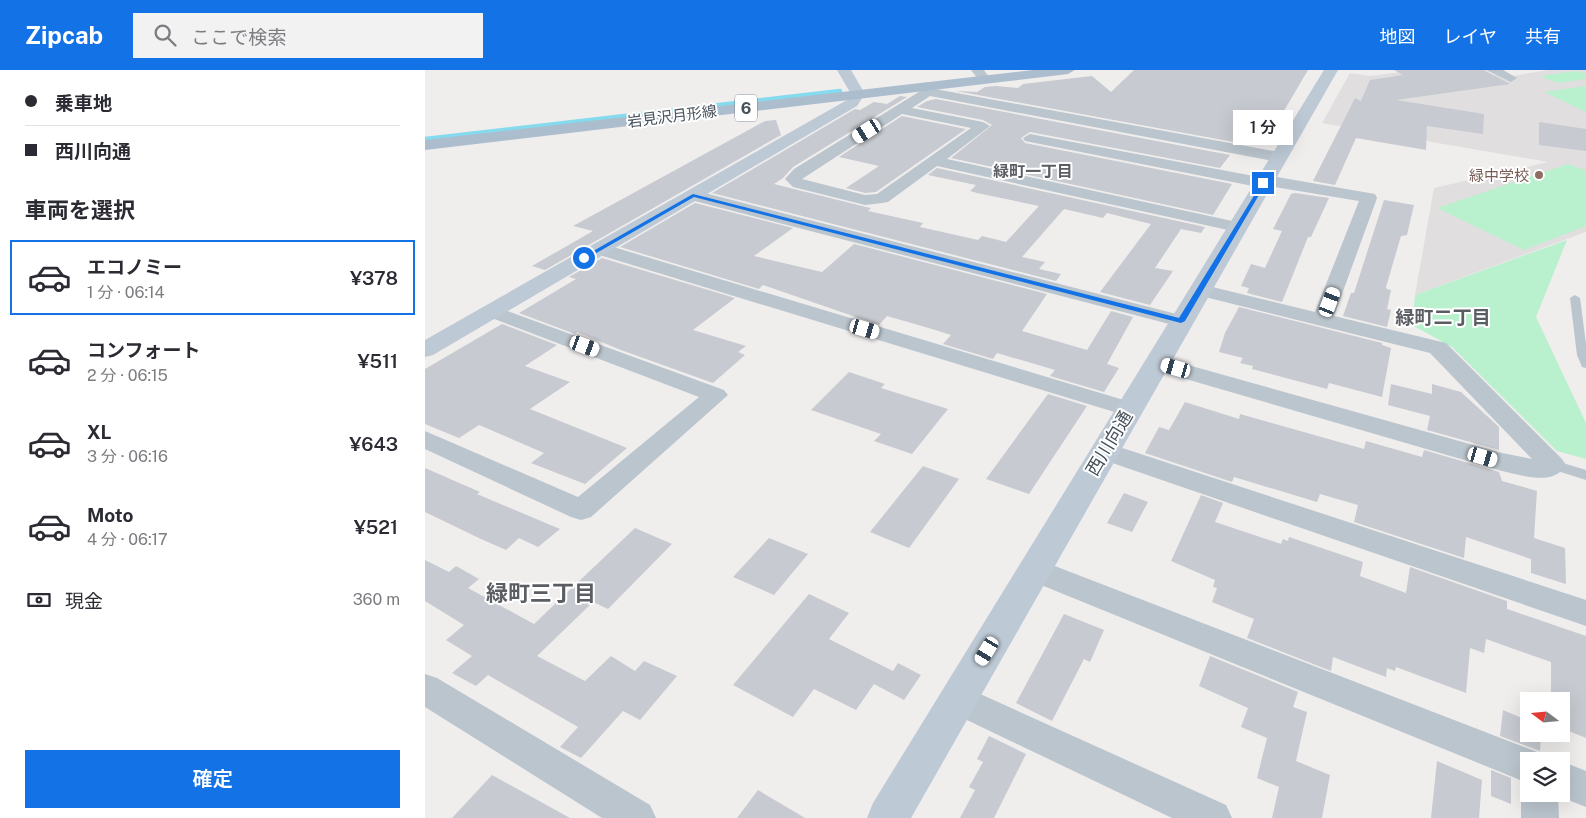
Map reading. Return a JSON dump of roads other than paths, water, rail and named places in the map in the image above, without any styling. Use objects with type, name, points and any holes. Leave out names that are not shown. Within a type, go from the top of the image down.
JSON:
[{"type":"main road","name":"岩見沢月形線","points":[[425,146],[858,94],[929,89],[981,75],[1067,70]]},
{"type":"street","points":[[425,350],[852,103],[858,94],[844,70]]},
{"type":"street","name":"西川向通","points":[[888,818],[1331,70]]},
{"type":"street","points":[[1492,70],[1511,78]]},
{"type":"street","points":[[900,110],[983,126],[888,196],[874,200],[799,184],[793,179],[800,172],[900,110],[929,89],[1279,157]]},
{"type":"street","points":[[1029,138],[1264,181],[1369,198],[1323,319]]},
{"type":"street","points":[[936,161],[1237,227]]},
{"type":"street","points":[[693,195],[1181,321]]},
{"type":"street","points":[[600,249],[1129,409]]},
{"type":"street","points":[[1156,363],[1503,462],[1541,470],[1553,466],[1438,348],[1200,290]]},
{"type":"street","points":[[425,438],[581,510],[716,395],[491,311]]},
{"type":"street","points":[[1104,451],[1586,613]]},
{"type":"street","points":[[1034,570],[1520,762]]},
{"type":"street","points":[[425,689],[637,818]]},
{"type":"street","points":[[958,699],[1213,818]]},
{"type":"street","points":[[1570,783],[1586,789]]},
{"type":"street","points":[[1539,802],[1540,818]]},
{"type":"lane","points":[[1575,298],[1582,355],[1586,365]]},
{"type":"lane","points":[[1553,466],[1586,475]]},
{"type":"waterway","points":[[425,139],[840,91]]},
{"type":"place","name":"緑中学校","points":[[1539,175]]},
{"type":"district","name":"緑町一丁目","points":[[1033,171]]},
{"type":"district","name":"緑町二丁目","points":[[1443,317]]},
{"type":"district","name":"緑町三丁目","points":[[541,593]]}]
